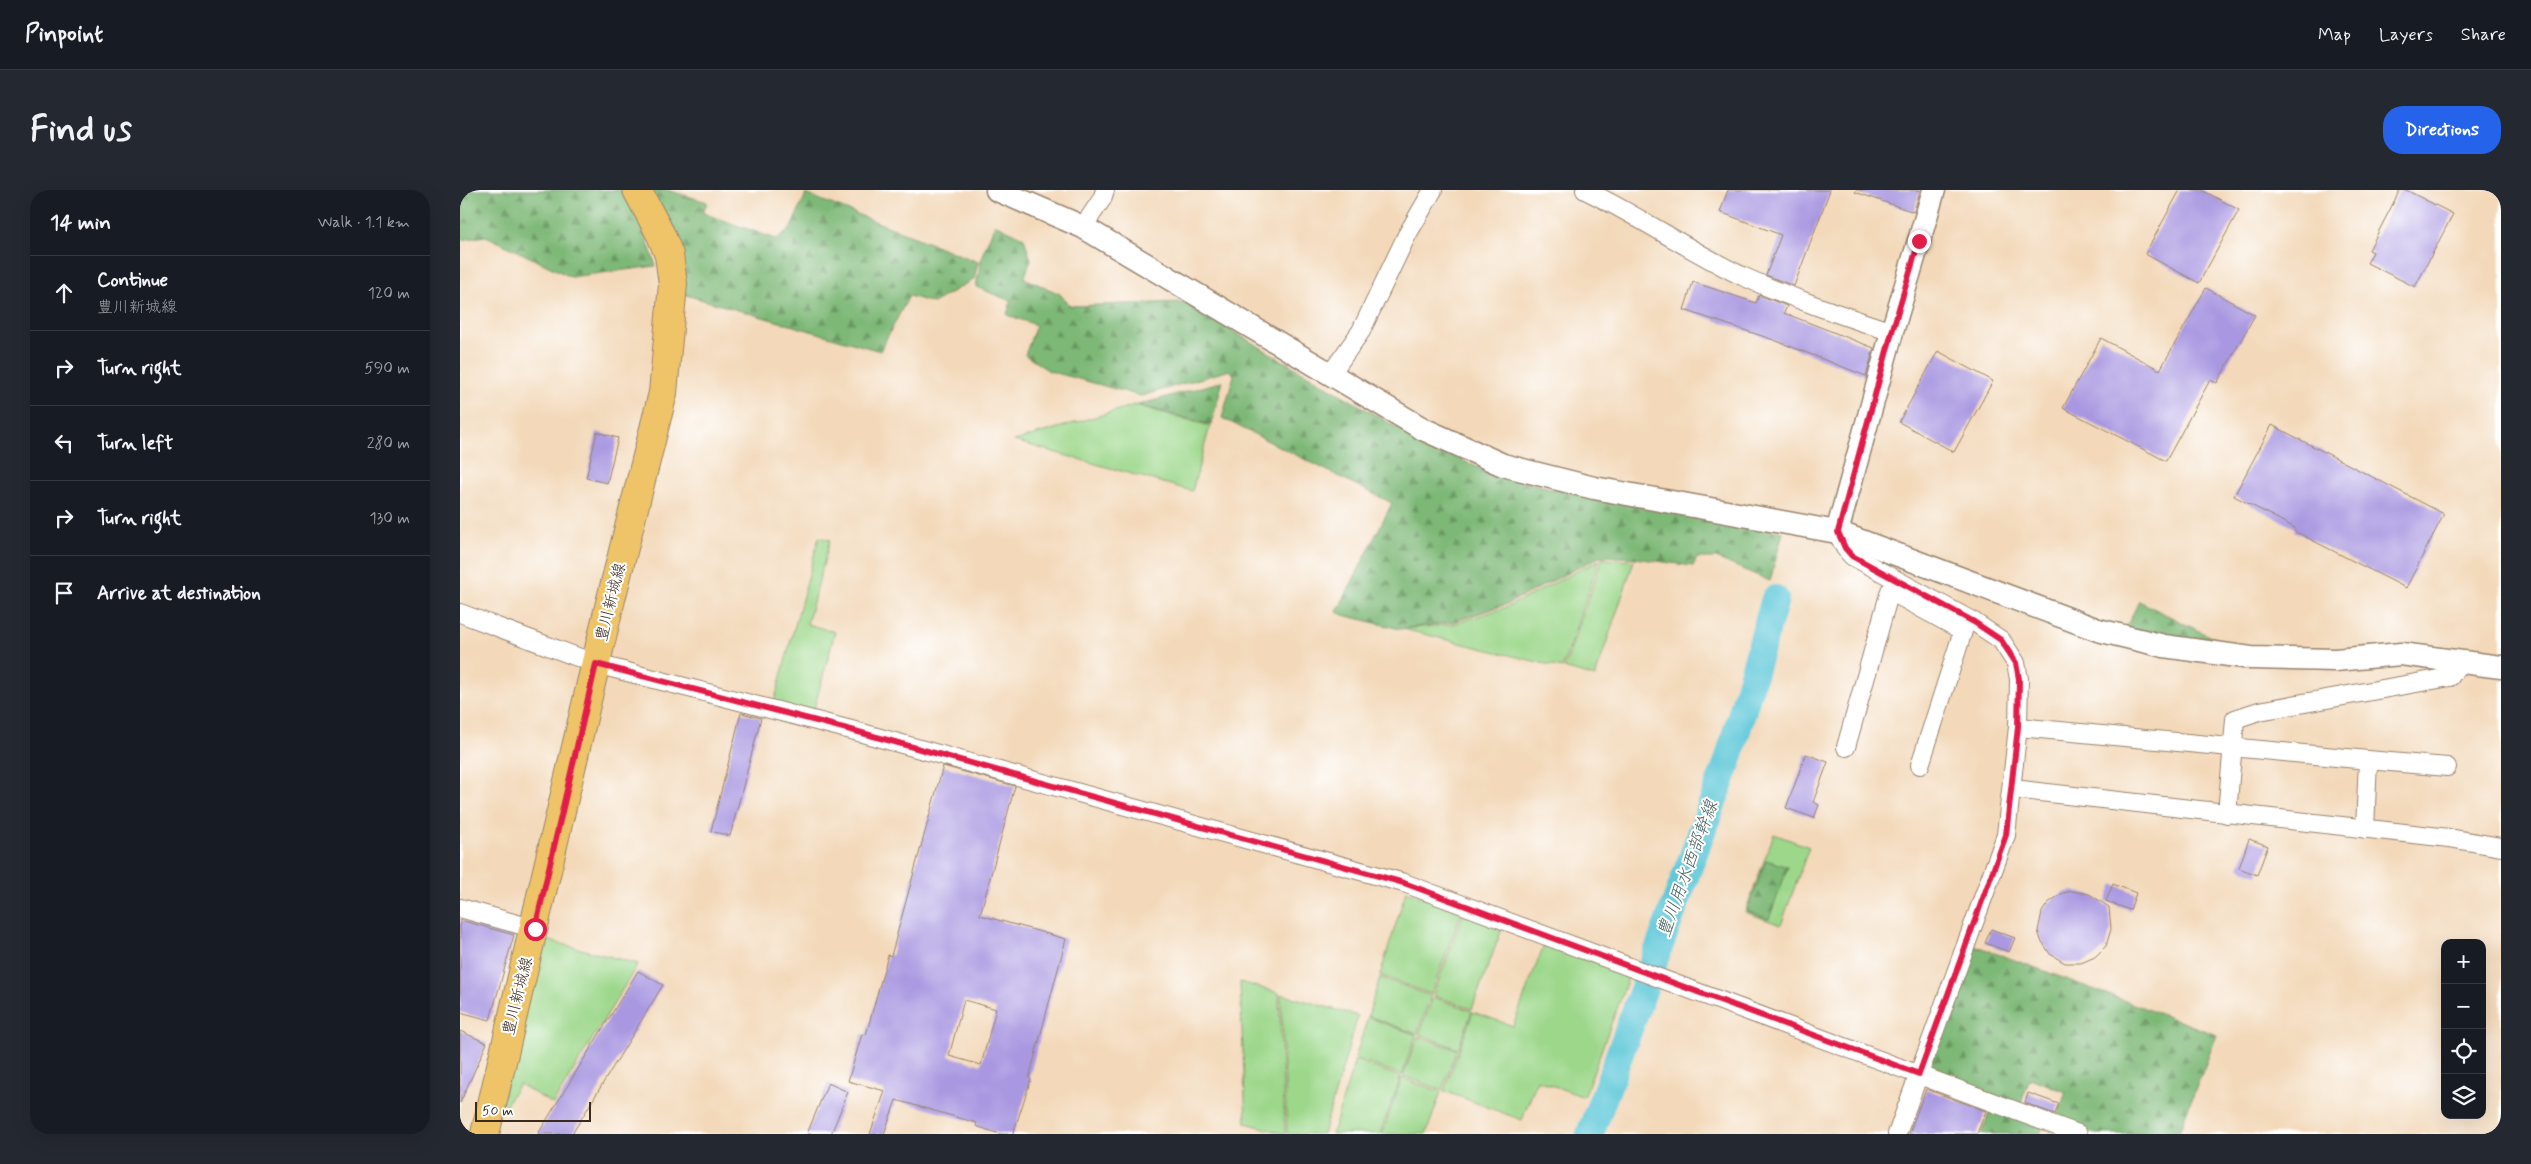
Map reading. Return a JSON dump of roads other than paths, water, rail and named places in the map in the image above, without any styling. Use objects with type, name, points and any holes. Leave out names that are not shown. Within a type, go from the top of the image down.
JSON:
[{"type":"main road","name":"豊川新城線","points":[[485,1134],[535,929],[596,664],[663,393],[673,284],[669,255],[655,222],[636,190]]},
{"type":"street","points":[[997,190],[1083,227],[1423,429],[1503,465],[1594,488],[1838,532],[2098,630],[2164,646],[2252,658],[2335,660],[2401,654],[2501,667]]},
{"type":"street","points":[[1083,227],[1102,199],[1105,190]]},
{"type":"street","points":[[1330,375],[1361,331],[1407,235],[1433,190]]},
{"type":"street","points":[[1585,190],[1688,248],[1796,300],[1892,332]]},
{"type":"street","points":[[1897,1134],[2004,841],[2018,727],[2019,679],[2016,663],[2001,640],[1974,622],[1852,556],[1845,548],[1838,532],[1892,332],[1934,190]]},
{"type":"street","points":[[1846,747],[1890,591],[1963,631],[1920,765]]},
{"type":"street","points":[[460,613],[596,664],[855,731],[1404,883],[2078,1134]]},
{"type":"street","points":[[2227,814],[2231,745],[2235,719],[2259,711],[2450,677],[2460,661]]},
{"type":"street","points":[[2018,727],[2231,745],[2447,767]]},
{"type":"street","points":[[2365,829],[2368,760]]},
{"type":"street","points":[[2012,788],[2501,846]]},
{"type":"street","points":[[460,908],[535,929]]},
{"type":"waterway","name":"豊川用水西部幹線","points":[[1590,1134],[1728,761],[1775,599]]}]
